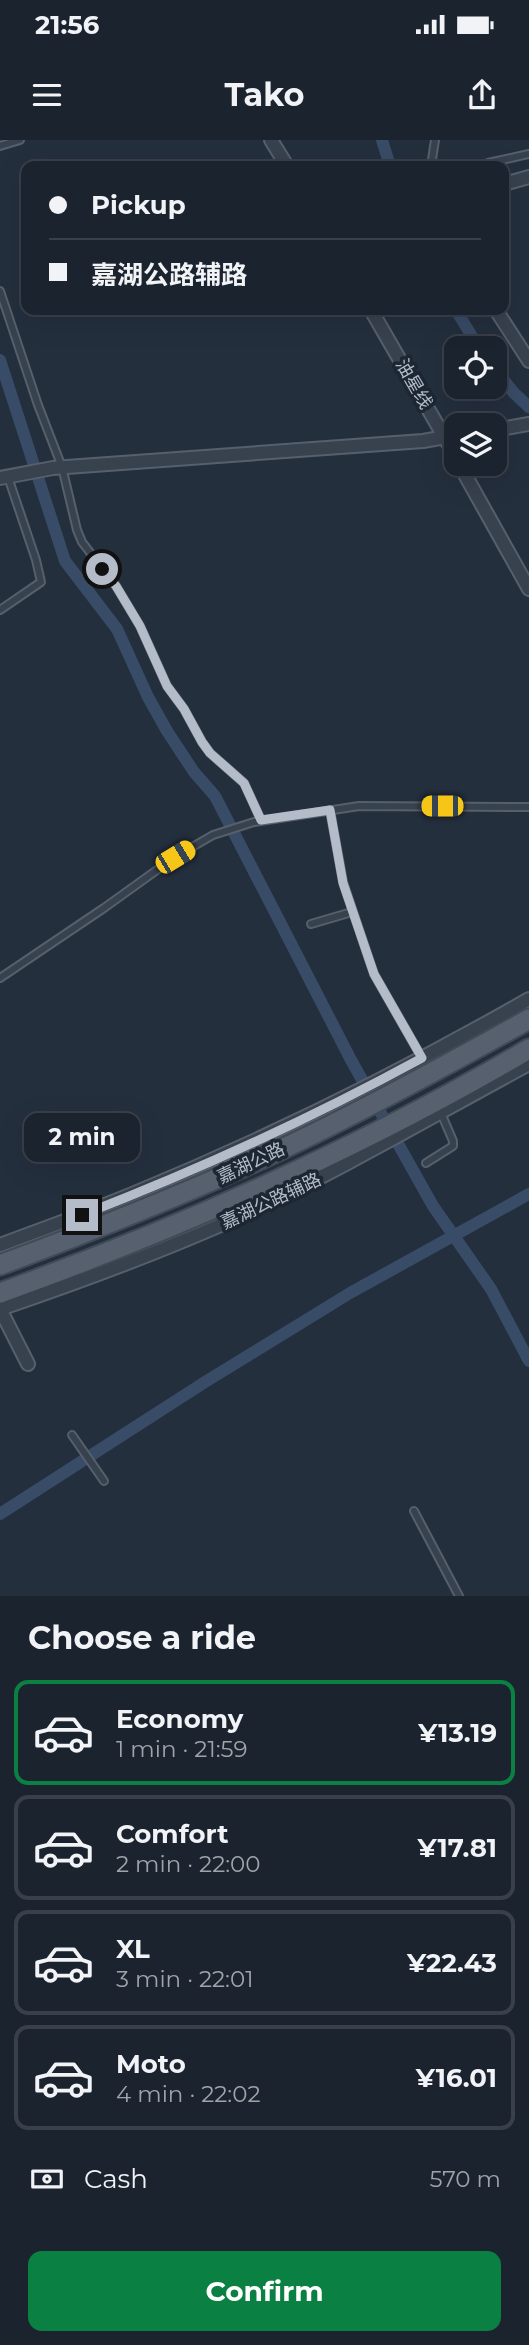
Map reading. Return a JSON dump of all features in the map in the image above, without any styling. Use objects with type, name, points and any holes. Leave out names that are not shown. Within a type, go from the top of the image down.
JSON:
[{"type":"main road","name":"嘉湖公路","points":[[0,1265],[210,1182],[388,1086],[529,1018]]},
{"type":"main road","name":"嘉湖公路","points":[[0,1293],[202,1215],[306,1168],[370,1143],[411,1122],[529,1049]]},
{"type":"street","points":[[271,140],[284,161]]},
{"type":"street","points":[[509,183],[529,177]]},
{"type":"street","name":"油星线","points":[[373,315],[444,427]]},
{"type":"street","points":[[499,315],[529,361]]},
{"type":"street","points":[[507,428],[525,425]]},
{"type":"street","points":[[8,477],[58,467],[423,441],[444,437]]},
{"type":"street","name":"油星线","points":[[466,476],[529,589]]},
{"type":"street","points":[[388,1086],[422,1058],[529,999]]},
{"type":"street","points":[[411,1122],[441,1113],[529,1064]]},
{"type":"street","points":[[0,1245],[144,1191],[350,1106]]},
{"type":"street","name":"嘉湖公路辅路","points":[[0,1309],[242,1216],[370,1143]]},
{"type":"street","points":[[0,1309],[28,1364]]},
{"type":"lane","points":[[0,146],[20,140]]},
{"type":"lane","points":[[431,161],[435,140]]},
{"type":"lane","points":[[497,161],[529,154]]},
{"type":"lane","points":[[0,291],[82,542],[116,586],[140,626],[167,686],[184,709],[202,742],[210,753],[244,783],[257,821]]},
{"type":"lane","points":[[0,610],[41,582],[8,477]]},
{"type":"lane","points":[[0,978],[175,857],[213,835],[257,821],[359,806],[529,807]]},
{"type":"lane","points":[[330,810],[343,883],[374,974],[422,1058]]},
{"type":"lane","points":[[311,925],[352,912]]},
{"type":"lane","points":[[426,1163],[453,1146],[441,1113]]},
{"type":"lane","points":[[72,1435],[104,1481]]},
{"type":"lane","points":[[414,1511],[459,1596]]},
{"type":"waterway","points":[[382,140],[388,161]]},
{"type":"waterway","points":[[459,315],[472,336]]},
{"type":"waterway","points":[[0,360],[65,561],[117,629],[167,731],[194,772],[215,796],[351,1060],[433,1206],[491,1289],[529,1361]]},
{"type":"waterway","points":[[507,384],[529,407]]},
{"type":"waterway","points":[[0,1514],[205,1382],[350,1293],[529,1194]]},
{"type":"route","points":[[82,1215],[300,1121],[422,1058],[374,974],[343,883],[330,810],[261,820],[244,783],[210,753],[202,742],[184,709],[167,686],[140,626],[116,586],[102,569]]}]
